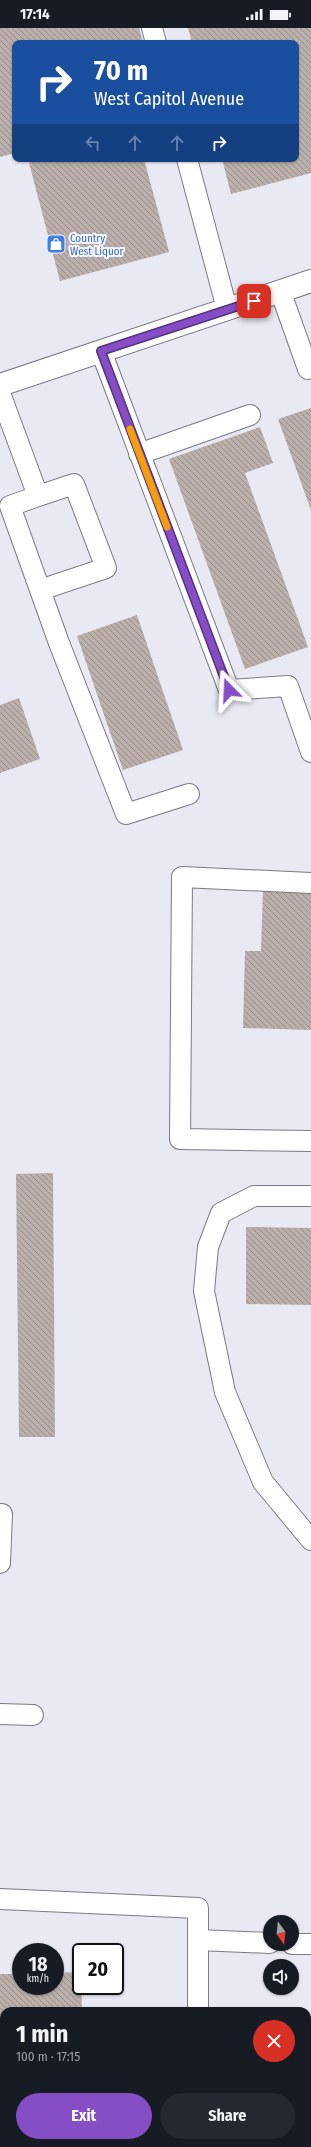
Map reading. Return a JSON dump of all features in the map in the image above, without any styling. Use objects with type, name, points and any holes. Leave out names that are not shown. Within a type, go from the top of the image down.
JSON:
[{"type":"main road","points":[[0,385],[227,309],[281,293],[311,281]]},
{"type":"lane","points":[[152,28],[155,40]]},
{"type":"lane","points":[[188,162],[227,309]]},
{"type":"lane","points":[[281,293],[308,369],[311,368]]},
{"type":"lane","points":[[101,351],[229,690],[288,686],[311,752]]},
{"type":"lane","points":[[0,393],[38,496]]},
{"type":"lane","points":[[139,454],[250,415]]},
{"type":"lane","points":[[40,590],[106,568],[74,484],[10,506],[40,590],[126,814],[189,794]]},
{"type":"lane","points":[[311,883],[182,877],[180,1139],[311,1142]]},
{"type":"lane","points":[[311,1196],[254,1196],[221,1213],[208,1248],[204,1291],[225,1392],[263,1482],[311,1540]]},
{"type":"lane","points":[[0,1514],[2,1514],[0,1563]]},
{"type":"lane","points":[[0,1714],[33,1715]]},
{"type":"lane","points":[[0,1899],[198,1908],[198,2007]]},
{"type":"lane","points":[[198,1940],[263,1943]]},
{"type":"lane","points":[[299,1944],[311,1944]]},
{"type":"building","points":[[0,28],[139,28],[142,40],[12,40],[12,154],[0,157]]},
{"type":"building","points":[[188,28],[311,28],[311,173],[231,194],[223,162],[299,162],[299,40],[191,40]]},
{"type":"building","points":[[29,162],[145,162],[169,252],[60,281]]},
{"type":"building","points":[[311,408],[311,510],[278,419]]},
{"type":"building","points":[[260,427],[273,463],[245,473],[308,647],[245,669],[169,459]]},
{"type":"building","points":[[137,615],[183,750],[123,770],[77,636]]},
{"type":"building","points":[[19,698],[40,759],[0,773],[0,705]]},
{"type":"building","points":[[263,889],[311,891],[311,1030],[243,1028],[245,951],[261,951]]},
{"type":"building","points":[[53,1173],[55,1437],[19,1437],[16,1174]]},
{"type":"building","points":[[246,1227],[311,1228],[311,1305],[246,1304]]},
{"type":"building","points":[[72,1972],[72,1995],[82,1995],[82,2007],[0,2007],[0,1974],[12,1974],[12,1995],[64,1995],[64,1973]]},
{"type":"slow traffic","points":[[130,429],[167,527]]},
{"type":"place","name":"Country West Liquor","points":[[56,244]]},
{"type":"route","points":[[229,690],[101,351],[254,301]]}]
